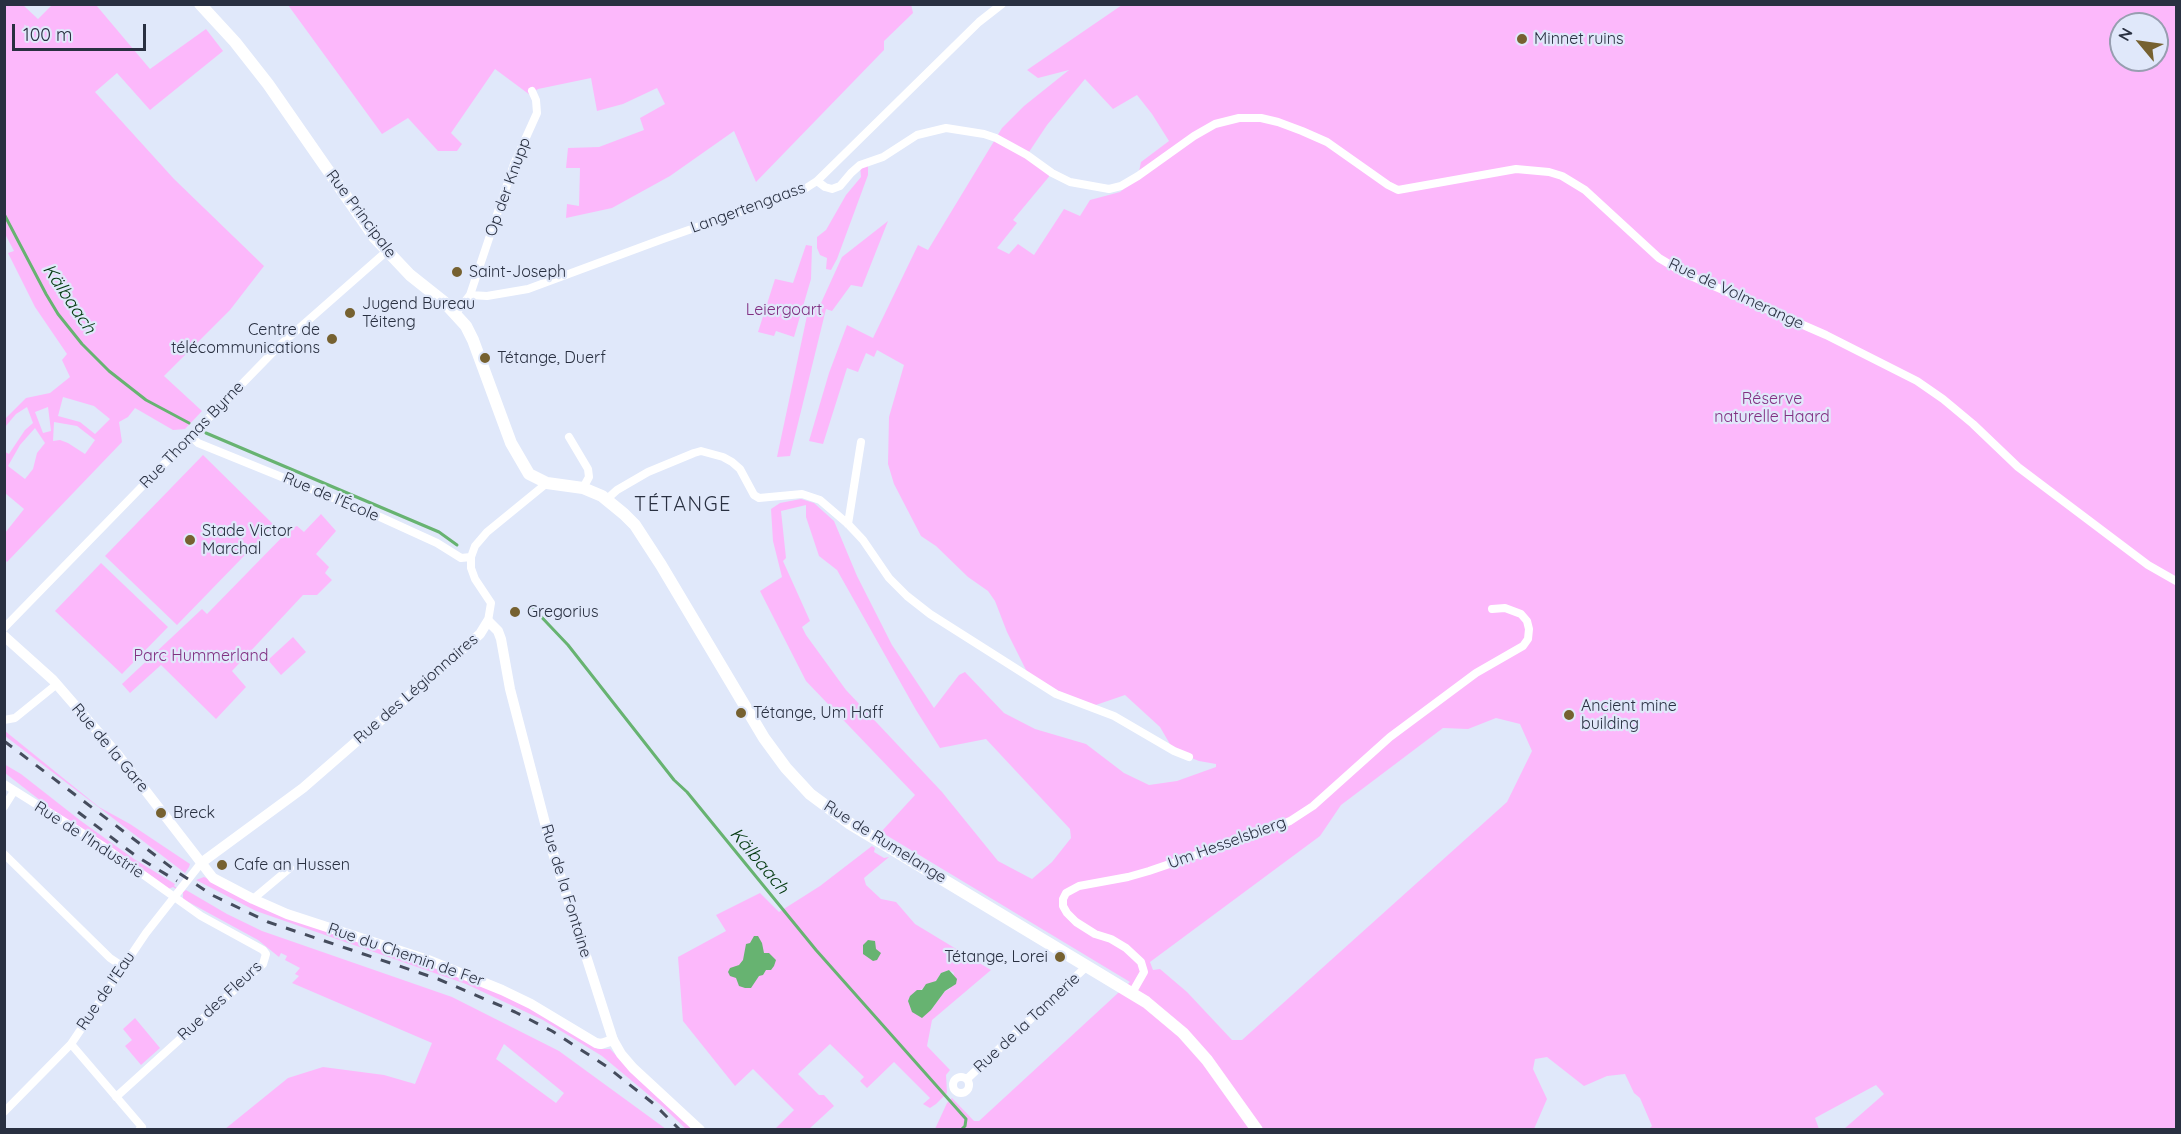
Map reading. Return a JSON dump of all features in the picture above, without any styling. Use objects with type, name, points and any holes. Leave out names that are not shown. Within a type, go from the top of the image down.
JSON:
[{"type":"main road","name":"Rue Principale","points":[[200,4],[235,42],[268,84],[359,215],[387,251],[410,276],[456,313],[466,326],[511,443],[529,474],[547,483]]},
{"type":"main road","name":"Rue de Rumelange","points":[[547,483],[584,488],[607,499],[634,525],[661,565],[764,738],[786,768],[810,794],[857,828],[1132,993],[1183,1034],[1207,1060],[1257,1130]]},
{"type":"main road","name":"Rue des Légionnaires","points":[[201,863],[303,788],[480,634],[489,621]]},
{"type":"main road","name":"Rue de la Fontaine","points":[[489,621],[498,631],[501,639],[512,699],[552,850],[613,1040],[633,1068],[700,1130]]},
{"type":"main road","name":"Rue de la Gare","points":[[4,636],[57,684],[118,755],[201,863]]},
{"type":"main road","name":"Rue du Chemin de Fer","points":[[201,863],[213,878],[253,899],[300,919],[428,960],[480,980],[531,1004],[596,1043],[601,1044],[613,1040]]},
{"type":"street","name":"Langertengaass","points":[[470,295],[487,296],[528,290],[803,190],[818,181],[979,22],[1002,4]]},
{"type":"street","name":"Op der Knupp","points":[[456,313],[470,295],[514,164],[537,112],[536,100],[532,91]]},
{"type":"street","name":"Rue de Volmerange","points":[[818,181],[832,189],[840,186],[860,165],[883,157],[917,135],[945,128],[996,138],[1070,182],[1109,189],[1121,186],[1138,176],[1194,136],[1215,124],[1239,118],[1261,118],[1302,131],[1334,147],[1388,186],[1398,190],[1516,169],[1549,172],[1562,176],[1585,189],[1659,258],[1684,273],[1826,335],[1917,381],[1973,424],[2018,467],[2148,565],[2176,581]]},
{"type":"street","name":"Rue Thomas Byrne","points":[[4,628],[286,340],[387,251]]},
{"type":"street","name":"Rue de l'École","points":[[191,436],[198,443],[380,517],[437,543],[460,558],[471,557]]},
{"type":"street","points":[[569,437],[588,469],[589,477],[584,488]]},
{"type":"street","points":[[848,524],[861,442]]},
{"type":"street","points":[[607,499],[617,490],[648,472],[701,451],[732,462],[745,477],[754,495],[759,498],[802,494],[820,501],[863,540],[889,578],[930,614],[1056,694],[1114,716],[1189,758]]},
{"type":"street","points":[[471,557],[475,546],[487,532],[547,483]]},
{"type":"street","name":"Rue des Légionnaires","points":[[471,557],[475,579],[491,603],[489,621]]},
{"type":"street","name":"Um Hesselsbierg","points":[[1132,993],[1144,972],[1141,962],[1126,948],[1111,939],[1095,934],[1066,914],[1063,906],[1066,892],[1079,886],[1149,871],[1266,831],[1290,821],[1313,806],[1399,730],[1476,673],[1523,646],[1528,639],[1527,621],[1521,614],[1504,608],[1492,609]]},
{"type":"street","points":[[4,720],[15,718],[57,684]]},
{"type":"street","name":"Rue de l'Industrie","points":[[4,784],[103,846],[172,897]]},
{"type":"street","points":[[4,807],[14,791]]},
{"type":"street","points":[[4,854],[110,958],[122,966]]},
{"type":"street","name":"Rue de l'Eau","points":[[4,1112],[71,1044],[122,966],[172,897],[201,863]]},
{"type":"street","points":[[253,899],[290,868]]},
{"type":"street","name":"Rue des Fleurs","points":[[116,1097],[266,959],[263,950],[172,897]]},
{"type":"street","name":"Rue de la Tannerie","points":[[967,1079],[1087,966]]},
{"type":"street","points":[[71,1044],[141,1128]]},
{"type":"green space","points":[[5,4],[23,5],[38,19],[52,5],[96,5],[150,69],[206,29],[223,51],[150,110],[117,73],[95,92],[174,179],[264,266],[230,310],[164,376],[202,411],[185,429],[173,430],[135,408],[128,417],[119,422],[122,442],[7,562],[5,560],[5,533],[24,509],[5,493],[5,452],[9,454],[25,430],[33,423],[27,407],[16,414],[5,427],[5,419],[26,398],[50,393],[70,377],[62,360],[67,354],[35,307],[8,253],[14,251],[5,234]],"holes":[[[63,397],[94,406],[110,419],[95,434],[80,422],[58,416]],[[48,407],[51,431],[43,433],[35,412]],[[54,422],[77,426],[95,440],[85,454],[68,443],[60,440],[53,441]],[[35,428],[45,443],[37,453],[33,469],[25,479],[8,466],[20,445]]]},
{"type":"green space","points":[[911,4],[913,13],[884,41],[884,50],[756,182],[734,131],[670,176],[612,208],[566,218],[567,204],[579,206],[580,168],[566,168],[568,148],[599,147],[644,130],[640,118],[665,104],[657,88],[623,104],[597,111],[591,78],[538,89],[530,95],[495,69],[451,133],[462,144],[457,151],[438,151],[408,118],[382,134],[288,5]]},
{"type":"green space","name":"Réserve naturelle Haard","points":[[1122,5],[2176,5],[2176,1129],[1844,1129],[1884,1094],[1876,1085],[1815,1118],[1819,1129],[1649,1129],[1652,1126],[1640,1098],[1634,1093],[1625,1074],[1607,1076],[1584,1086],[1547,1057],[1535,1059],[1533,1069],[1547,1099],[1534,1129],[935,1129],[947,1103],[952,1098],[974,1121],[979,1121],[1130,982],[881,832],[915,795],[806,681],[760,591],[782,577],[773,541],[771,509],[780,503],[801,499],[814,503],[834,521],[857,576],[892,645],[934,708],[959,675],[965,672],[1004,713],[1035,729],[1086,744],[1124,773],[1149,785],[1177,781],[1216,767],[1216,764],[1199,761],[1174,751],[1160,727],[1125,695],[1090,707],[1030,678],[1007,632],[995,601],[988,591],[968,577],[936,546],[921,536],[894,484],[888,464],[889,417],[904,365],[877,350],[874,357],[866,353],[858,372],[847,368],[823,444],[809,441],[829,373],[847,325],[873,338],[918,245],[928,250],[1002,128],[1024,106],[1069,70],[1038,78],[1027,70]],"holes":[[[1085,79],[1113,109],[1137,95],[1169,141],[1141,162],[1138,176],[1120,192],[1090,200],[1080,216],[1064,209],[1034,255],[1018,244],[1009,254],[997,248],[1017,223],[1013,220],[1052,173],[1027,155],[1047,125]],[[806,505],[806,517],[819,556],[837,570],[940,748],[986,739],[1070,829],[1071,838],[1052,862],[1032,879],[998,861],[942,792],[846,690],[806,635],[802,627],[810,621],[783,561],[786,558],[781,511]],[[1496,718],[1520,724],[1532,751],[1507,802],[1242,1040],[1232,1040],[1187,992],[1160,969],[1153,970],[1150,962],[1320,836],[1341,805],[1443,728],[1468,729]]]},
{"type":"green space","points":[[868,162],[868,175],[837,259],[831,270],[826,269],[827,258],[820,255],[817,248],[817,237],[826,230],[846,195],[861,177],[860,165]]},
{"type":"green space","points":[[888,221],[862,287],[851,285],[832,311],[826,309],[790,456],[777,457],[808,311],[821,303],[842,257]]},
{"type":"green space","name":"Leiergoart","points":[[806,245],[812,246],[811,279],[794,337],[776,331],[774,336],[758,332],[775,279],[793,283]]},
{"type":"green space","name":"Stade Victor Marchal","points":[[203,455],[274,525],[177,625],[105,556]]},
{"type":"green space","name":"Parc Hummerland","points":[[321,514],[336,531],[316,554],[329,567],[325,573],[332,580],[317,595],[303,595],[232,671],[246,687],[216,719],[161,665],[130,693],[122,684],[202,609],[207,614],[290,529],[297,526],[304,532]]},
{"type":"green space","points":[[101,563],[168,627],[122,674],[55,611]]},
{"type":"green space","points":[[293,637],[306,652],[281,675],[268,660]]},
{"type":"green space","points":[[5,731],[99,807],[130,824],[190,864],[185,873],[5,736]]},
{"type":"green space","points":[[4,764],[21,774],[134,859],[175,884],[174,886],[183,892],[186,890],[262,931],[452,997],[559,1051],[666,1129],[225,1129],[288,1078],[323,1067],[384,1075],[415,1084],[432,1043],[292,983],[299,976],[295,974],[300,968],[285,960],[287,956],[281,953],[279,957],[258,940],[183,899],[183,893],[173,887],[166,890],[40,804],[41,801],[5,773]],"holes":[[[504,1044],[564,1093],[556,1103],[496,1059]]]},
{"type":"green space","points":[[872,846],[875,848],[874,852],[884,858],[889,857],[864,878],[866,885],[881,899],[896,902],[915,924],[991,970],[932,1020],[927,1046],[950,1070],[946,1075],[947,1093],[936,1104],[930,1108],[923,1104],[930,1098],[894,1062],[867,1088],[860,1081],[864,1077],[830,1044],[798,1074],[834,1106],[809,1129],[774,1130],[794,1110],[753,1069],[735,1086],[683,1021],[678,957],[726,931],[716,915],[760,893],[779,912],[820,886]],"holes":[[[949,970],[954,973],[950,989],[945,991],[931,1010],[908,1001],[910,996],[936,981],[941,973]]]},
{"type":"green space","points":[[204,877],[509,996],[573,1032],[598,1049],[610,1049],[636,1076],[696,1129],[686,1129],[602,1056],[543,1020],[466,984],[256,911],[196,880]]},
{"type":"green space","points":[[135,1018],[160,1048],[141,1065],[125,1046],[132,1040],[123,1029]]},
{"type":"shaded area","points":[[754,936],[758,936],[764,953],[769,953],[776,960],[771,970],[766,970],[763,975],[759,976],[751,988],[745,988],[739,986],[736,978],[730,976],[728,972],[730,968],[739,965],[743,960],[746,944],[750,943]]},
{"type":"shaded area","points":[[868,940],[875,941],[876,949],[881,953],[877,960],[873,961],[863,954],[863,945]]},
{"type":"shaded area","points":[[949,970],[957,979],[956,984],[945,991],[922,1018],[912,1012],[908,1001],[910,996],[917,990],[922,990],[926,984],[936,981],[941,973]]},
{"type":"waterway","name":"Kälbaach","points":[[4,214],[46,294],[58,314],[82,344],[109,371],[146,400],[189,423]]},
{"type":"waterway","name":"Kälbaach","points":[[206,433],[439,532],[457,545]]},
{"type":"waterway","name":"Kälbaach","points":[[531,606],[568,645],[674,780],[687,792],[816,950],[966,1119],[965,1126],[961,1130]]},
{"type":"railway","points":[[4,741],[176,871],[212,895],[268,922],[438,979],[515,1012],[552,1031],[606,1066],[654,1104],[680,1130]]},
{"type":"railway","points":[[78,812],[136,856],[177,881]]},
{"type":"place","name":"Minnet ruins","points":[[1522,39]]},
{"type":"place","name":"Saint-Joseph","points":[[457,272]]},
{"type":"place","name":"Jugend Bureau Téiteng","points":[[350,313]]},
{"type":"place","name":"Centre de télécommunications","points":[[332,339]]},
{"type":"place","name":"Tétange, Duerf","points":[[485,358]]},
{"type":"place","name":"Stade Victor Marchal","points":[[190,540]]},
{"type":"place","name":"Gregorius","points":[[515,612]]},
{"type":"place","name":"Tétange, Um Haff","points":[[741,713]]},
{"type":"place","name":"Ancient mine building","points":[[1569,715]]},
{"type":"place","name":"Breck","points":[[161,813]]},
{"type":"place","name":"Cafe an Hussen","points":[[222,865]]},
{"type":"place","name":"Tétange, Lorei","points":[[1060,957]]},
{"type":"district","name":"TÉTANGE","points":[[683,505]]}]
